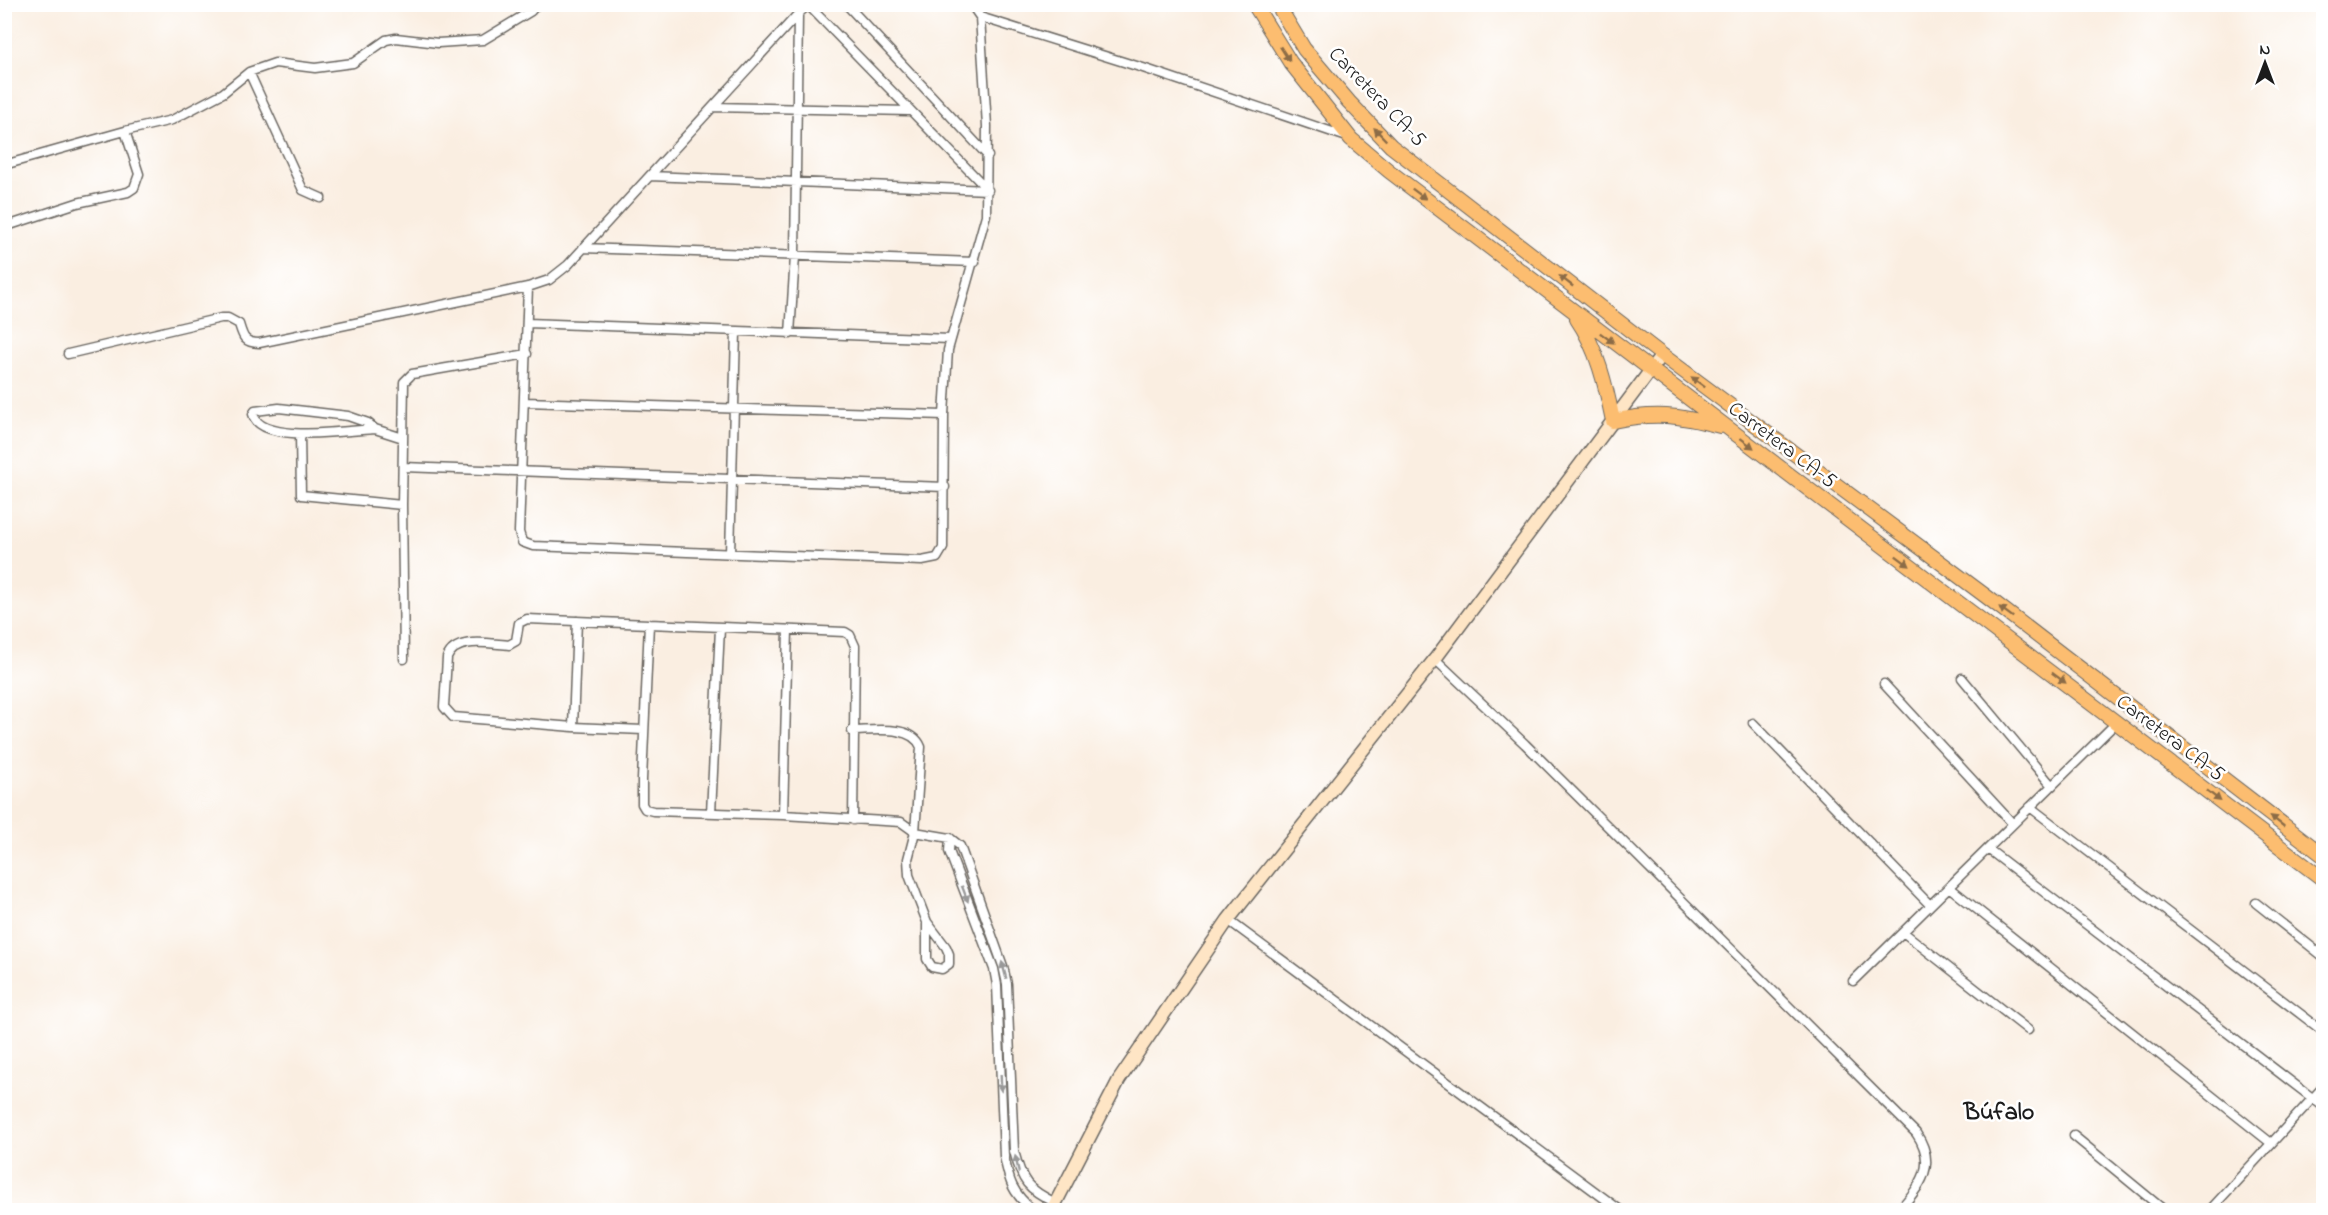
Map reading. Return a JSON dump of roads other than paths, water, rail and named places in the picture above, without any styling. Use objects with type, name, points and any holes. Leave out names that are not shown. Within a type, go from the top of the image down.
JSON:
[{"type":"highway","name":"Carretera CA-5","points":[[1254,4],[1290,62],[1352,139],[1398,178],[2324,880]]},
{"type":"highway","name":"Carretera CA-5","points":[[1277,4],[1304,49],[1349,102],[1392,146],[1662,355],[1987,597],[2324,856]]},
{"type":"highway","points":[[1570,310],[1583,328],[1599,364],[1613,421],[1641,415],[1673,416],[1728,429]]},
{"type":"main road","points":[[1054,1207],[1119,1080],[1228,920],[1435,659],[1662,355]]},
{"type":"street","points":[[4,165],[172,120],[223,93],[249,72],[275,63],[315,68],[353,63],[386,40],[396,38],[438,43],[483,40],[531,11],[537,4]]},
{"type":"street","points":[[846,4],[988,156]]},
{"type":"street","points":[[528,287],[519,532],[522,542],[730,554],[922,561],[937,558],[944,548],[944,415],[950,339],[975,262],[986,215],[988,156],[980,17],[971,4]]},
{"type":"street","points":[[68,354],[221,318],[228,318],[239,324],[245,340],[259,343],[528,287],[549,280],[568,265],[808,5],[987,190]]},
{"type":"street","points":[[790,334],[795,256],[798,14]]},
{"type":"street","points":[[980,17],[1143,68],[1352,139]]},
{"type":"street","points":[[249,72],[303,190],[321,198]]},
{"type":"street","points":[[713,107],[909,111]]},
{"type":"street","points":[[4,227],[77,203],[128,192],[135,188],[139,174],[125,131]]},
{"type":"street","points":[[650,176],[987,190]]},
{"type":"street","points":[[583,248],[975,262]]},
{"type":"street","points":[[528,324],[950,339]]},
{"type":"street","points":[[730,554],[736,332]]},
{"type":"street","points":[[404,658],[402,505],[404,382],[412,374],[527,354]]},
{"type":"street","points":[[525,402],[944,415]]},
{"type":"street","points":[[375,429],[368,423],[348,416],[309,410],[270,408],[255,411],[253,414],[257,422],[270,429],[300,434],[375,429],[403,438]]},
{"type":"street","points":[[300,434],[301,495],[402,505]]},
{"type":"street","points":[[403,466],[945,488]]},
{"type":"street","points":[[643,730],[459,718],[448,714],[444,706],[447,658],[453,647],[469,644],[509,645],[516,641],[519,623],[526,619],[845,632],[854,640],[853,820]]},
{"type":"street","points":[[573,727],[577,621]]},
{"type":"street","points":[[649,624],[641,795],[645,809],[901,822],[915,832],[950,838],[960,846],[1005,975],[1009,1005],[1014,1151],[1020,1174],[1027,1187],[1054,1207]]},
{"type":"street","points":[[711,813],[720,628]]},
{"type":"street","points":[[783,815],[788,630]]},
{"type":"street","points":[[1435,659],[1525,744],[1916,1133],[1924,1145],[1927,1159],[1925,1174],[1918,1188],[1899,1210]]},
{"type":"street","points":[[1962,678],[2052,786]]},
{"type":"street","points":[[1884,684],[2013,824]]},
{"type":"street","points":[[1853,981],[2117,722]]},
{"type":"street","points":[[1753,723],[1930,905]]},
{"type":"street","points":[[852,731],[909,733],[919,740],[921,747],[915,832],[908,860],[909,874],[927,922],[946,946],[949,954],[949,964],[942,969],[932,967],[927,959],[927,922]]},
{"type":"street","points":[[2030,807],[2324,1032]]},
{"type":"street","points":[[950,838],[949,851],[994,969],[997,985],[1004,1156],[1009,1182],[1018,1197],[1033,1210]]},
{"type":"street","points":[[1988,849],[2324,1107]]},
{"type":"street","points":[[1948,887],[2271,1143]]},
{"type":"street","points":[[2256,903],[2324,957]]},
{"type":"street","points":[[1228,920],[1620,1210]]},
{"type":"street","points":[[1903,932],[2028,1030]]},
{"type":"street","points":[[2210,1210],[2324,1086]]},
{"type":"street","points":[[2074,1136],[2164,1210]]},
{"type":"district","name":"Búfalo","points":[[1999,1111]]}]
